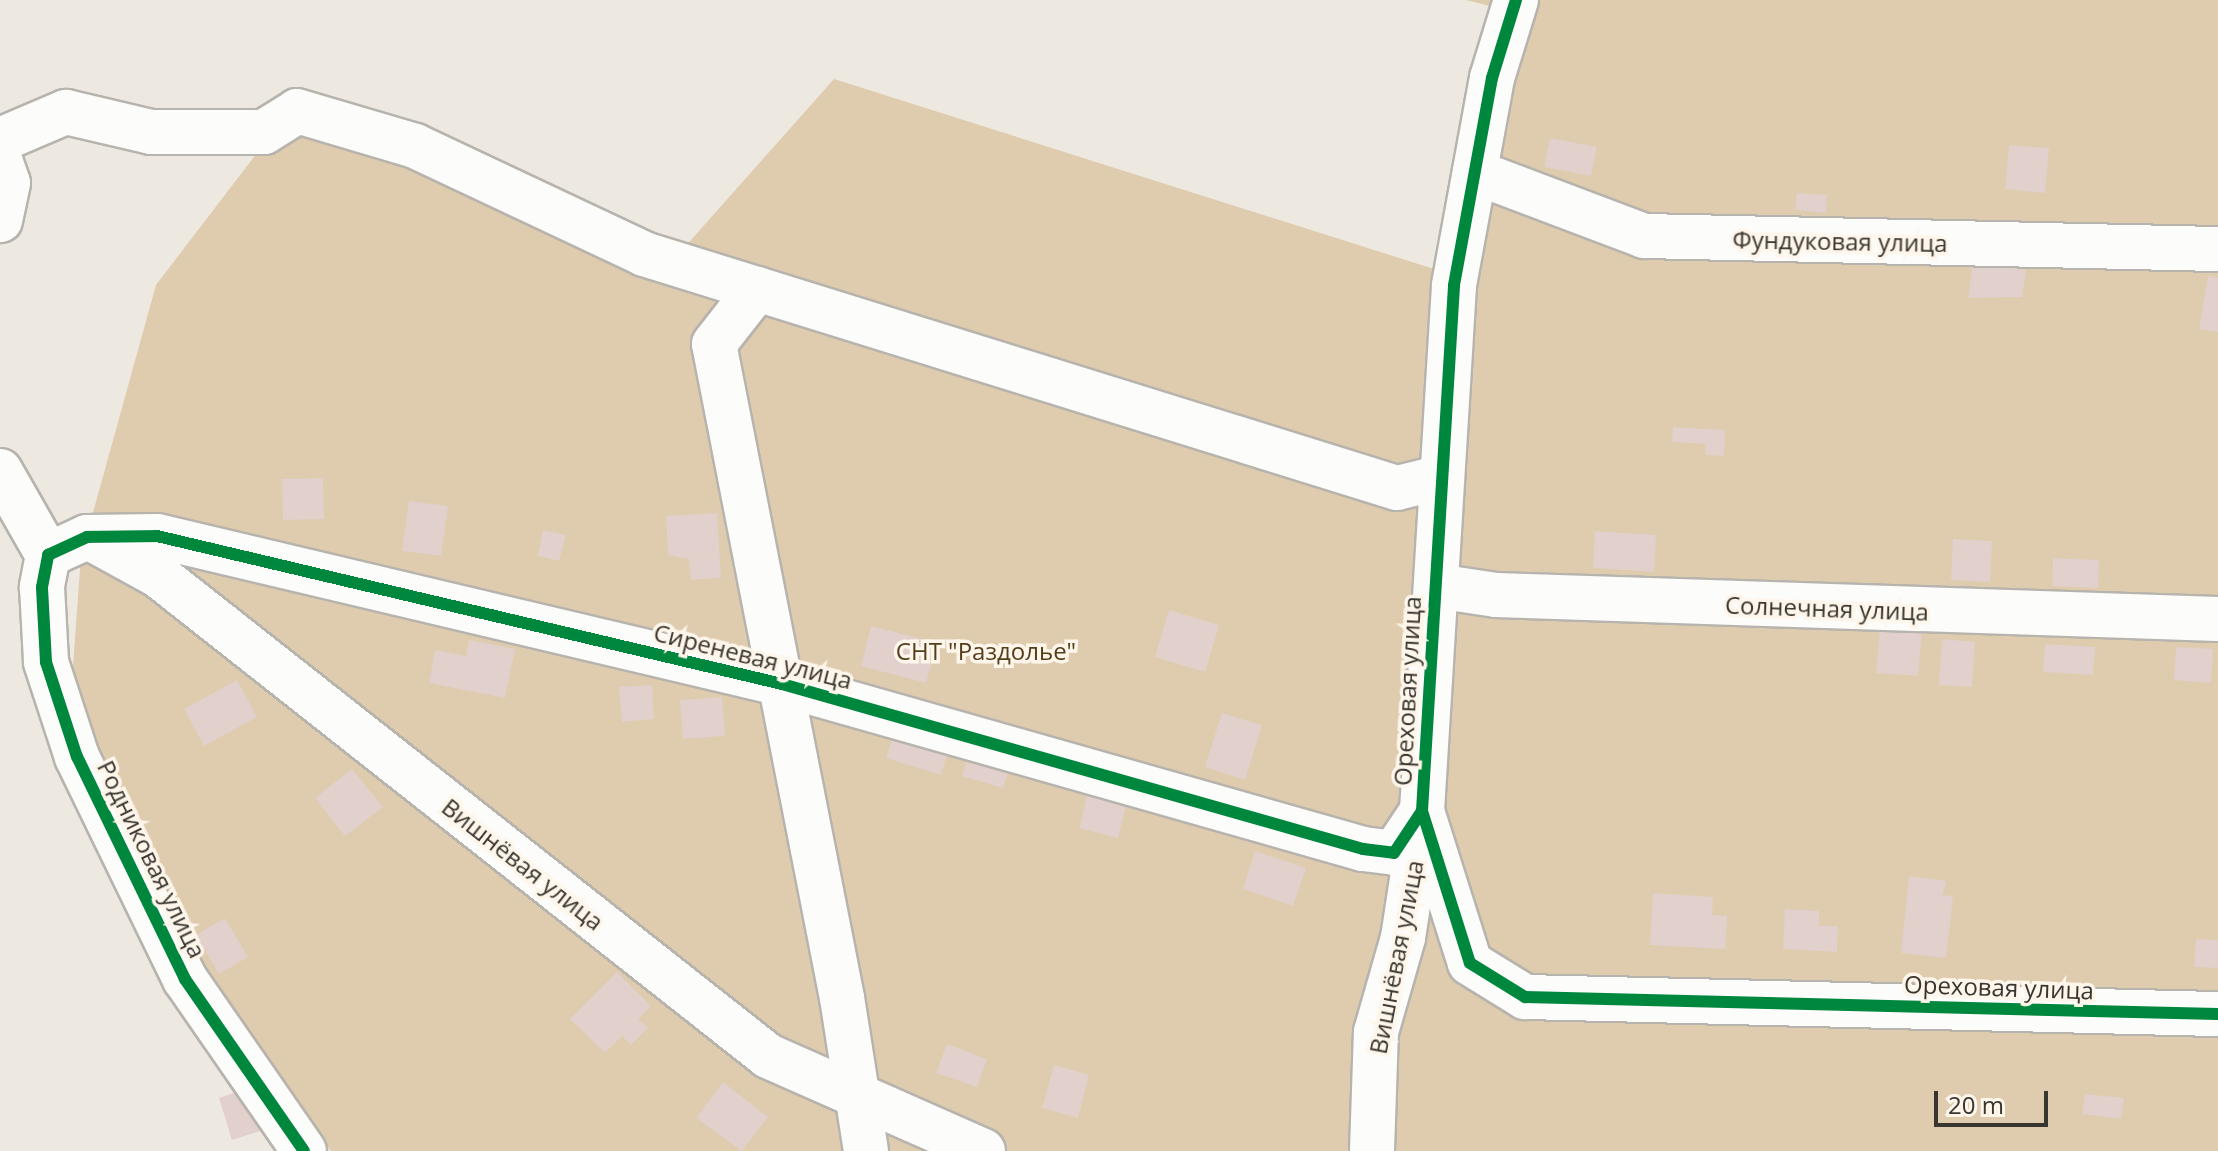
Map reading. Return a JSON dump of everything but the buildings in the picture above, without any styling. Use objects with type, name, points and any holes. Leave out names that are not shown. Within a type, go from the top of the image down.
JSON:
[{"type":"street","name":"Ореховая улица","points":[[1516,0],[1492,78],[1454,286],[1422,811],[1470,963],[1525,997],[2218,1014]]},
{"type":"street","points":[[0,140],[66,112],[151,132],[264,132],[297,111],[415,146],[644,254],[1397,488],[1442,477]]},
{"type":"street","points":[[0,160],[8,183],[0,220]]},
{"type":"street","name":"Фундуковая улица","points":[[1475,172],[1644,236],[2218,249]]},
{"type":"street","points":[[757,289],[714,344],[782,684],[866,1151]]},
{"type":"street","points":[[0,471],[48,555]]},
{"type":"street","name":"Сиреневая улица","points":[[48,555],[87,537],[157,536],[782,684],[1363,849],[1394,853],[1422,811]]},
{"type":"street","name":"Вишнёвая улица","points":[[87,537],[159,576],[768,1056],[983,1151]]},
{"type":"street","name":"Родниковая улица","points":[[48,555],[42,587],[46,662],[77,757],[185,979],[304,1151]]},
{"type":"street","name":"Солнечная улица","points":[[1436,586],[1496,595],[2218,619]]},
{"type":"street","name":"Вишнёвая улица","points":[[1372,1151],[1376,1032],[1403,938],[1422,811]]},
{"type":"green space","name":"СНТ \"Раздолье\"","points":[[1466,0],[2218,0],[2218,1151],[331,1151],[206,976],[110,781],[72,680],[81,556],[156,285],[296,102],[683,249],[834,79],[1434,269],[1494,7]]},
{"type":"cycle path","points":[[1516,0],[1492,78],[1454,286],[1422,811],[1470,963],[1525,997],[2218,1014]]},
{"type":"cycle path","points":[[304,1151],[185,979],[77,757],[46,662],[42,587],[48,555],[87,537],[157,536],[782,684],[1363,849],[1394,853],[1422,811]]}]
